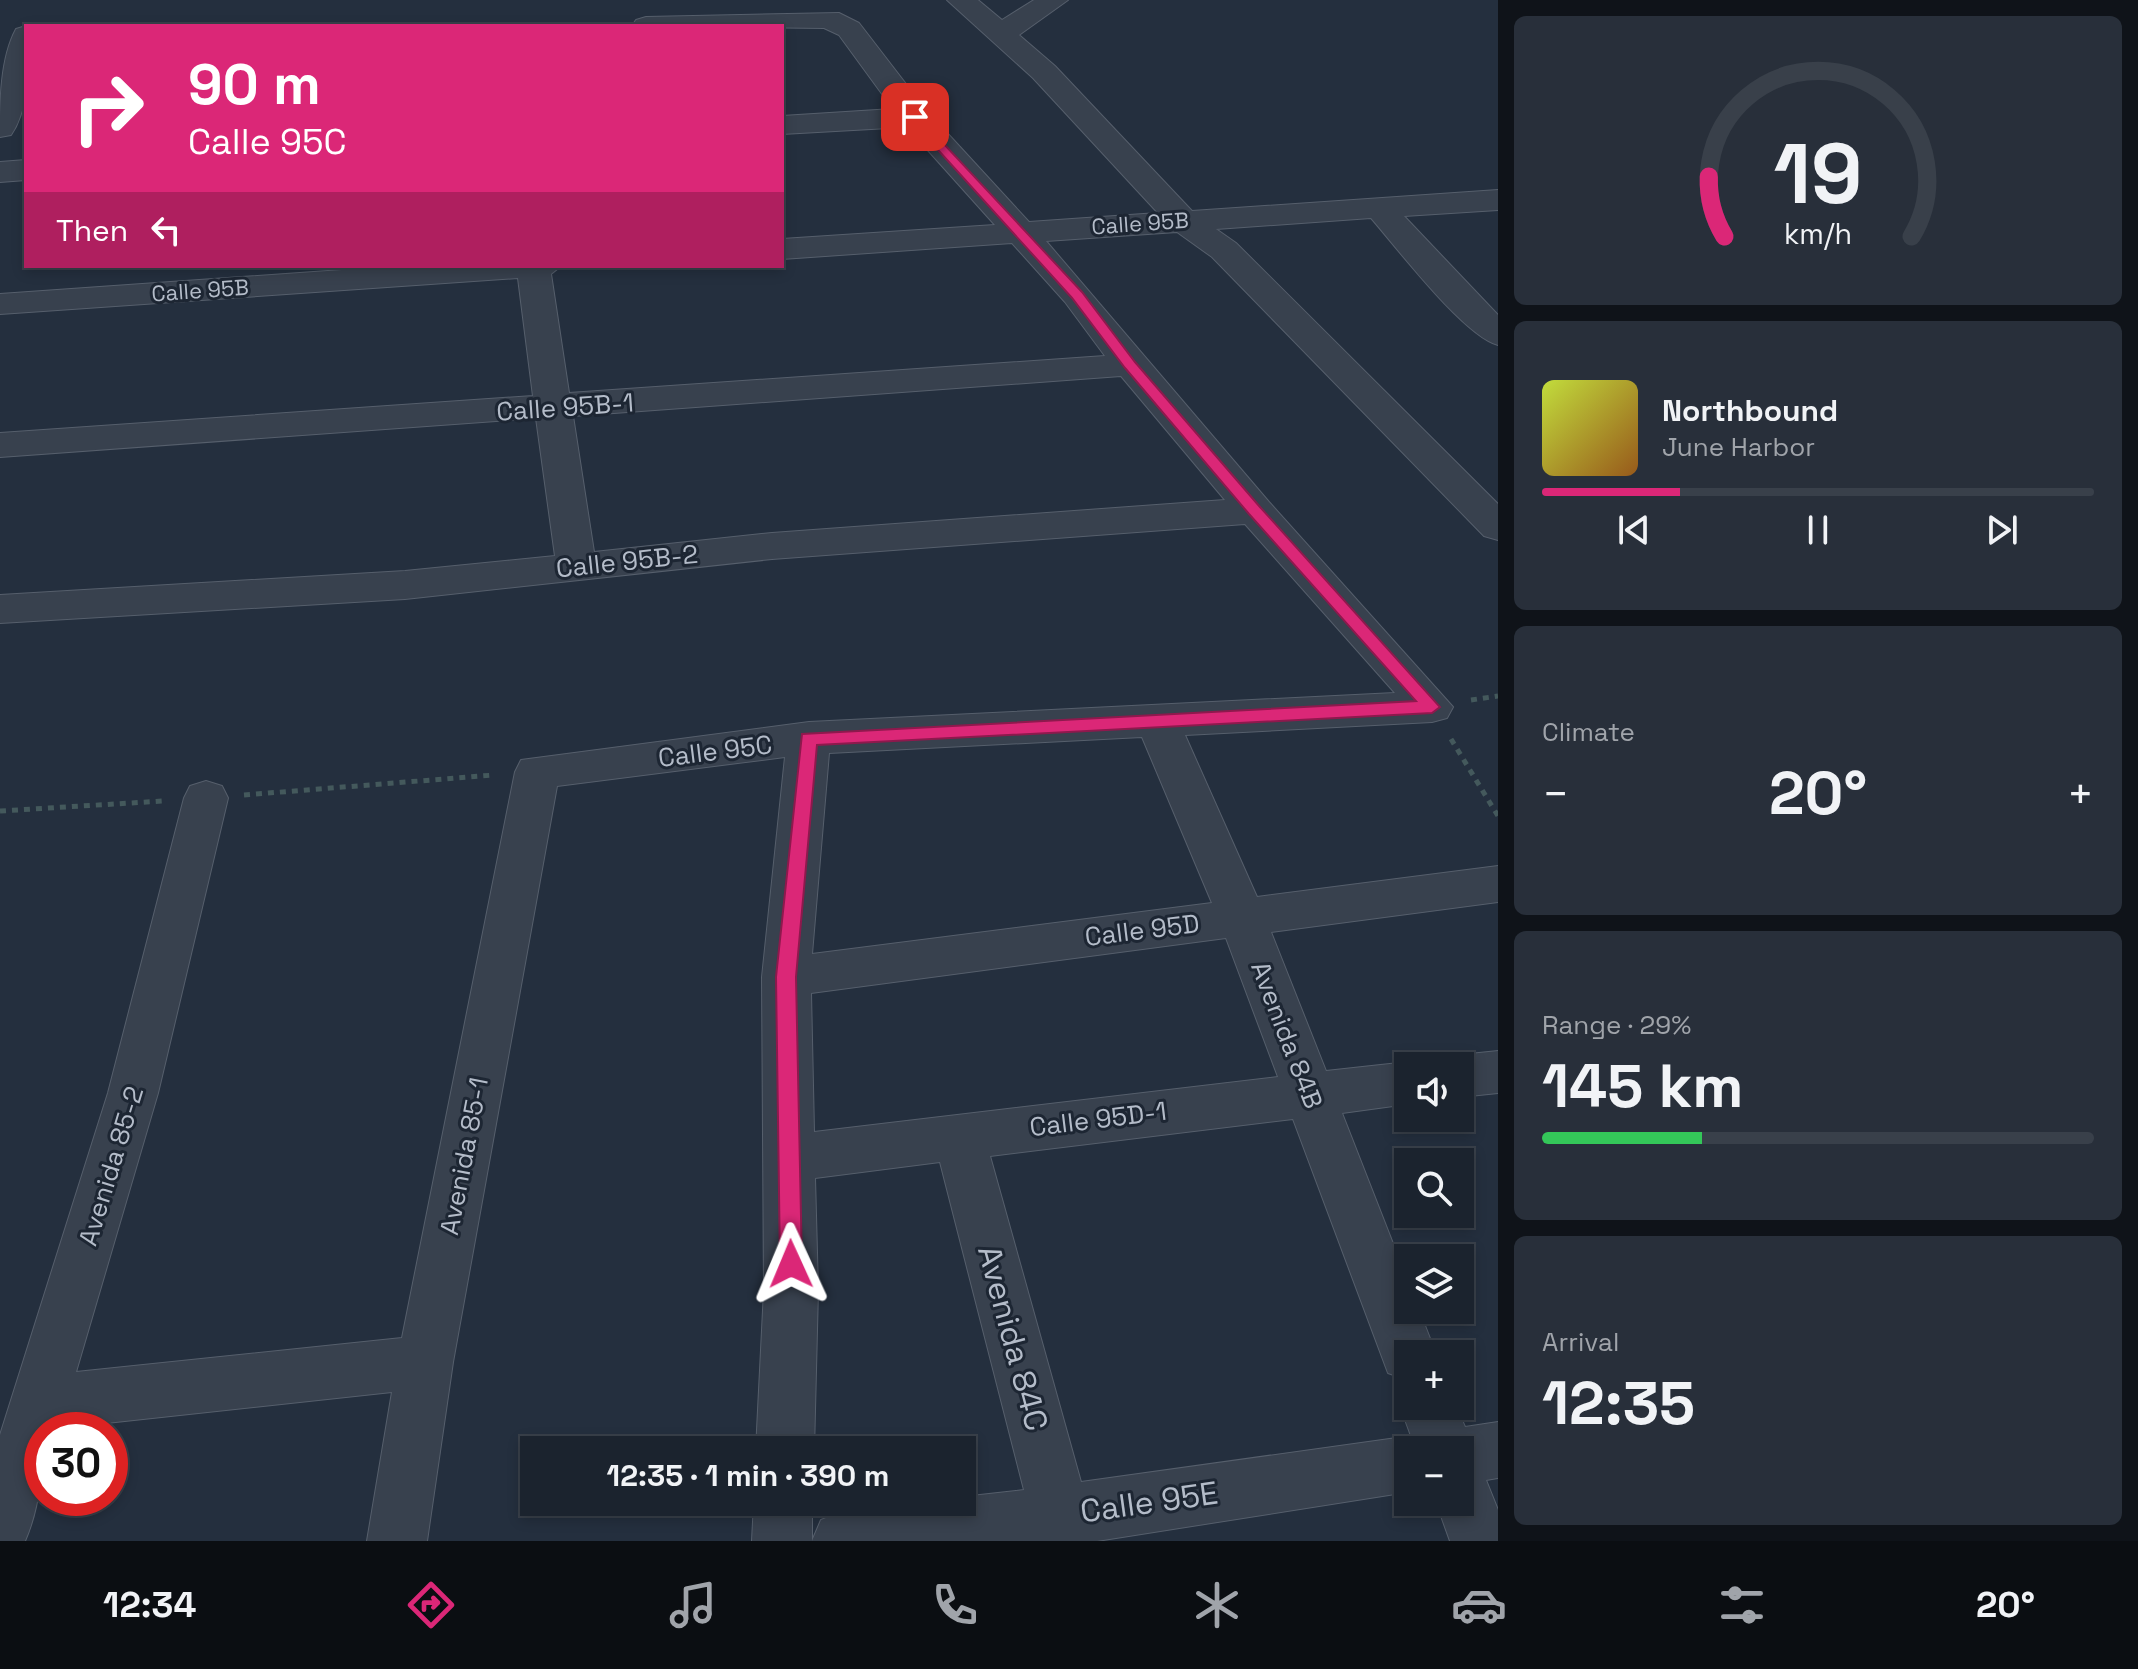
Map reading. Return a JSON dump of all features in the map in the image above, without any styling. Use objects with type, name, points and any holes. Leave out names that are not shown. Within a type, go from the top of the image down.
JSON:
[{"type":"street","points":[[961,0],[1044,72],[1182,220],[1224,250],[1498,527]]},
{"type":"street","points":[[1000,34],[1054,0]]},
{"type":"street","points":[[698,24],[829,19],[849,29],[915,117],[1077,295],[1130,365],[1255,511],[1432,707]]},
{"type":"street","points":[[0,128],[22,42]]},
{"type":"street","points":[[784,125],[915,117]]},
{"type":"street","points":[[0,172],[24,170]]},
{"type":"street","name":"Calle 95B","points":[[784,249],[1498,200]]},
{"type":"street","points":[[1379,208],[1461,299],[1498,334]]},
{"type":"street","name":"Calle 95B","points":[[0,304],[505,268]]},
{"type":"street","points":[[533,268],[576,567]]},
{"type":"street","name":"Calle 95B-1","points":[[0,445],[552,408],[1009,371],[1130,365]]},
{"type":"street","name":"Calle 95B-2","points":[[0,609],[405,585],[772,546],[1255,511]]},
{"type":"street","name":"Calle 95C","points":[[537,772],[809,738],[1432,707]]},
{"type":"street","name":"Avenida 84B","points":[[1156,719],[1242,917],[1403,1340]]},
{"type":"street","points":[[786,1436],[791,1290],[786,977],[809,738]]},
{"type":"street","name":"Avenida 85-1","points":[[397,1541],[425,1362],[537,772]]},
{"type":"street","name":"Avenida 85-2","points":[[0,1530],[133,1093],[206,798]]},
{"type":"street","name":"Calle 95D","points":[[786,977],[1498,884]]},
{"type":"street","points":[[1474,1075],[1498,1072]]},
{"type":"street","name":"Calle 95D-1","points":[[789,1158],[1394,1085]]},
{"type":"street","name":"Avenida 84C","points":[[959,1136],[1064,1528]]},
{"type":"street","points":[[39,1403],[425,1362]]},
{"type":"street","points":[[1474,1454],[1498,1450]]},
{"type":"street","name":"Calle 95E","points":[[842,1541],[1064,1528],[1394,1466]]},
{"type":"street","points":[[782,1541],[783,1516]]},
{"type":"street","points":[[1471,1516],[1480,1541]]},
{"type":"path","points":[[1432,707],[1498,816]]},
{"type":"path","points":[[0,811],[537,772]]},
{"type":"route","points":[[791,1264],[786,977],[809,738],[1432,707],[1255,511],[1130,365],[1077,295],[915,117]]}]
